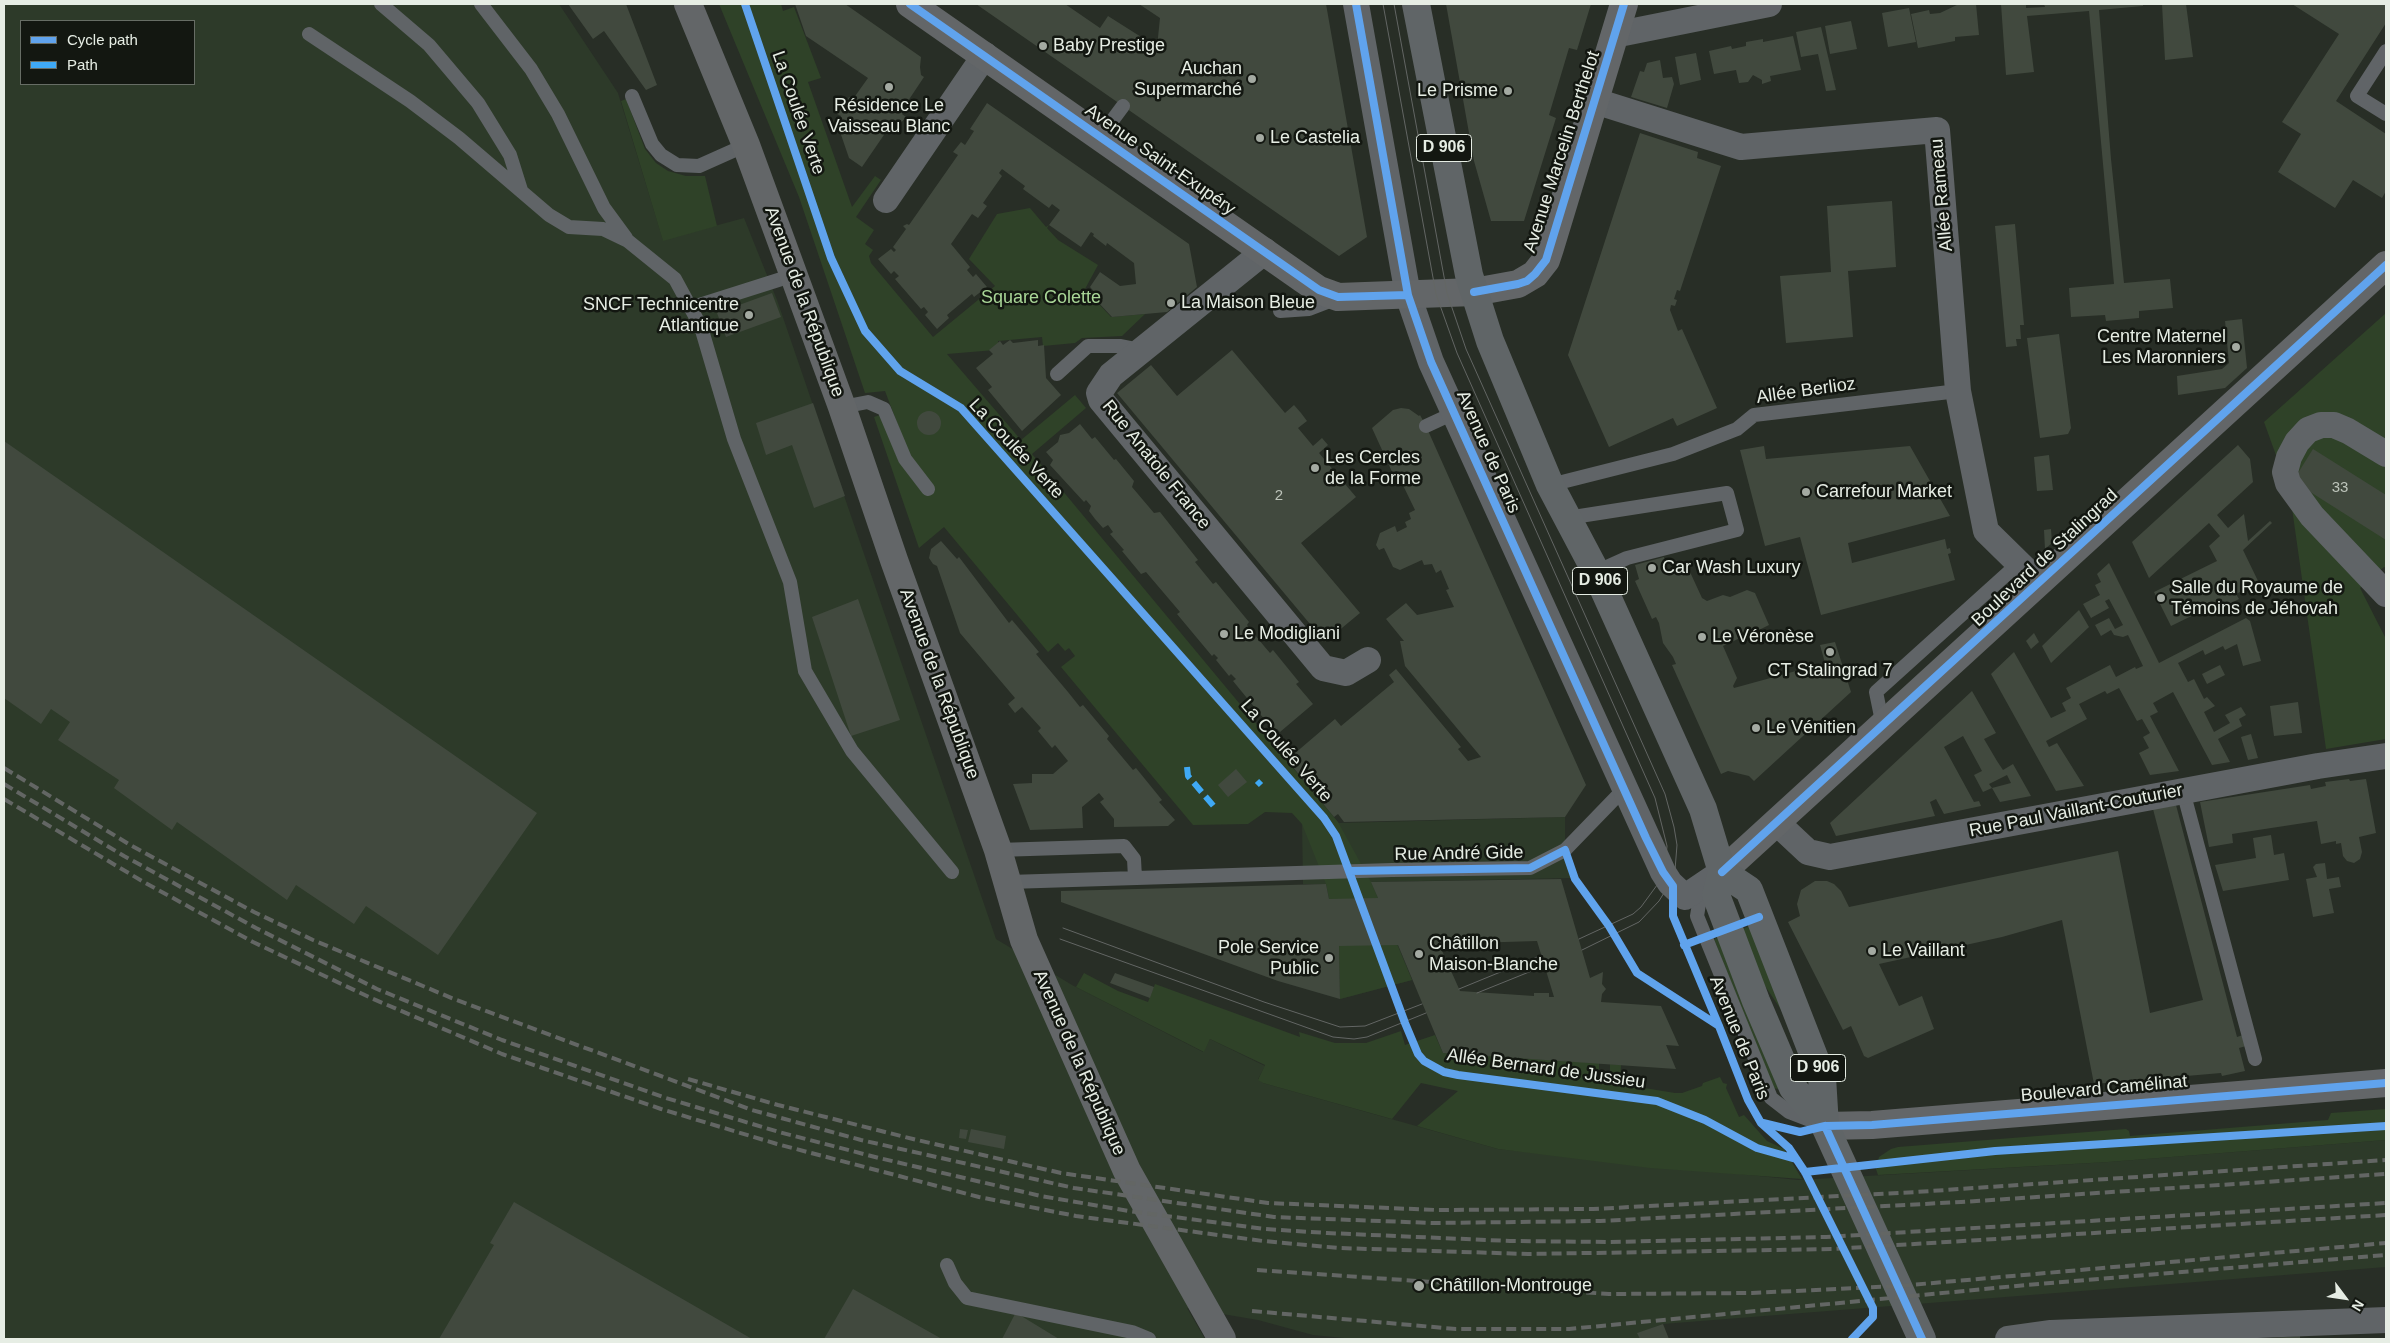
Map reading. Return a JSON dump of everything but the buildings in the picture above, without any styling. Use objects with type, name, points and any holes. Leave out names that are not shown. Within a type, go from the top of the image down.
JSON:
[{"type":"main road","name":"Avenue Saint-Exupéry","points":[[910,4],[1320,290],[1338,297],[1474,292]]},
{"type":"main road","name":"D 906","points":[[1416,4],[1474,292],[1490,341],[1550,485],[1596,572],[1703,809],[1722,872],[1748,890],[1752,898],[1822,1078],[1825,1126],[1922,1339]]},
{"type":"main road","name":"Avenue Marcelin Berthelot","points":[[1474,292],[1527,281],[1546,260],[1624,4]]},
{"type":"main road","name":"Avenue de la République","points":[[690,6],[746,145],[842,407],[894,560],[1009,882],[1024,940],[1127,1171],[1222,1339]]},
{"type":"main road","name":"Boulevard de Stalingrad","points":[[1722,872],[2386,265]]},
{"type":"main road","name":"Boulevard Camélinat","points":[[1825,1126],[1872,1125],[2386,1083]]},
{"type":"street","name":"Avenue de Paris","points":[[1356,4],[1408,295],[1431,362],[1663,872],[1670,883],[1685,897],[1722,872]]},
{"type":"street","points":[[1614,34],[1769,4]]},
{"type":"street","points":[[886,200],[985,55]]},
{"type":"street","name":"Allée Rameau","points":[[1595,100],[1740,147],[1937,130],[1958,391],[1986,531],[2039,583]]},
{"type":"street","name":"Rue Anatole France","points":[[1265,251],[1142,350],[1104,383],[1099,393],[1101,400],[1323,668],[1346,673],[1368,660]]},
{"type":"street","points":[[2386,454],[2348,431],[2334,425],[2321,425],[2308,430],[2297,442],[2289,457],[2285,472],[2288,484],[2312,516],[2386,594]]},
{"type":"street","name":"Rue Paul Vaillant-Couturier","points":[[1776,823],[1808,852],[1830,857],[2184,791],[2386,756]]},
{"type":"street","points":[[2008,1339],[2051,1333],[2386,1320]]},
{"type":"lane","points":[[381,4],[429,45],[478,103],[510,155],[521,191]]},
{"type":"lane","points":[[481,4],[531,69],[558,114],[604,208],[628,241]]},
{"type":"lane","points":[[309,34],[410,101],[549,215],[568,227],[603,229],[628,241],[657,262],[675,279],[701,328],[734,439],[790,582],[805,671],[852,751],[952,872]]},
{"type":"lane","points":[[2386,51],[2358,96],[2386,114]]},
{"type":"lane","points":[[632,96],[652,144],[661,155],[677,165],[699,166],[746,145]]},
{"type":"lane","points":[[1100,137],[1123,106]]},
{"type":"lane","points":[[690,308],[794,274]]},
{"type":"lane","points":[[1280,310],[1309,309],[1338,297]]},
{"type":"lane","points":[[1057,374],[1088,346],[1121,346],[1142,350]]},
{"type":"lane","name":"Allée Berlioz","points":[[1550,485],[1673,454],[1737,429],[1754,414],[1958,391]]},
{"type":"lane","points":[[842,407],[868,402],[884,409],[905,459],[928,489]]},
{"type":"lane","points":[[1426,426],[1454,413]]},
{"type":"lane","points":[[1567,518],[1727,493],[1737,530],[1627,558],[1596,572]]},
{"type":"lane","points":[[1883,726],[1876,692],[2019,563]]},
{"type":"lane","name":"Rue André Gide","points":[[1009,882],[1375,870],[1530,868],[1565,850],[1624,788]]},
{"type":"lane","points":[[2184,791],[2255,1059]]},
{"type":"lane","points":[[998,850],[1124,846],[1134,859],[1135,878]]},
{"type":"lane","name":"Avenue de Paris","points":[[1722,872],[1699,904],[1697,916],[1771,1098],[1789,1112],[1825,1126]]},
{"type":"lane","points":[[946,1265],[955,1283],[967,1298],[1132,1332],[1149,1339]]},
{"type":"shaded area","points":[[4,4],[559,4],[618,93],[663,240],[744,218],[777,300],[996,939],[1072,985],[1203,1052],[1210,1039],[1265,1066],[1258,1079],[1263,1083],[1498,1149],[1798,1180],[2108,1162],[2386,1140],[2386,1267],[1663,1324],[1638,1333],[1640,1339],[1354,1339],[1313,1335],[1258,1320],[1187,1308],[1205,1339],[4,1339]]},
{"type":"shaded area","points":[[1565,817],[1565,850],[1571,878],[1372,882],[1412,980],[1340,999],[1339,946],[1326,884],[1303,884],[1302,824]]},
{"type":"green space","name":"Square Colette","points":[[719,4],[781,4],[783,11],[794,7],[821,78],[808,82],[852,207],[875,176],[881,180],[856,217],[874,230],[865,244],[873,250],[869,256],[871,263],[933,337],[995,286],[969,259],[997,214],[1030,208],[1046,227],[1049,225],[1047,228],[1058,240],[1098,265],[1085,289],[1111,317],[1145,314],[1122,336],[1082,338],[1075,343],[1043,346],[1042,337],[998,341],[998,347],[995,350],[947,354],[1021,440],[1075,395],[1086,408],[1032,454],[1338,822],[1371,882],[1412,980],[1340,999],[1339,946],[1326,884],[1302,824],[1292,813],[1265,812],[1248,824],[1193,825],[1061,667],[1075,656],[1069,648],[1065,651],[1058,643],[1048,652],[944,527],[919,548],[874,417],[880,415],[899,462],[923,493],[910,457],[885,391],[865,393],[799,197]]},
{"type":"green space","points":[[626,99],[645,149],[656,163],[668,171],[686,176],[705,176],[717,226],[663,241],[621,101]]},
{"type":"green space","points":[[2386,313],[2386,568],[2384,567],[2360,588],[2386,639],[2386,739],[2326,749],[2290,494],[2264,422]]},
{"type":"green space","points":[[1752,925],[1782,1011],[1761,980],[1740,930]]},
{"type":"green space","points":[[1720,937],[1780,1086],[1778,1089],[1773,1088],[1714,939]]},
{"type":"green space","points":[[1084,973],[1118,991],[1148,1002],[1155,984],[1300,1037],[1299,1032],[1335,1043],[1366,1043],[1401,1031],[1405,1045],[1435,1035],[1443,1053],[1599,1063],[1599,1072],[1610,1073],[1610,1064],[1621,1065],[1620,1084],[1675,1093],[1682,1093],[1702,1086],[1703,1083],[1720,1077],[1723,1083],[1727,1084],[1726,1088],[1739,1117],[1744,1115],[1767,1141],[1784,1149],[1802,1179],[1650,1168],[1498,1149],[1417,1126],[1458,1091],[1421,1083],[1392,1119],[1263,1083],[1258,1080],[1265,1065],[1210,1039],[1204,1052],[1076,987]]},
{"type":"green space","points":[[2386,1109],[2386,1140],[2108,1162],[1878,1175],[1876,1169],[1879,1157],[1898,1147],[2126,1129],[2129,1131],[2130,1136],[2328,1120],[2331,1113]]},
{"type":"tram line","points":[[1383,4],[1436,294],[1457,353],[1655,798],[1667,846],[1665,868],[1660,881],[1641,907],[1633,914],[1579,939]]},
{"type":"tram line","points":[[1394,4],[1447,293],[1466,349],[1665,794],[1674,827],[1677,845],[1675,870],[1670,883],[1659,901],[1639,922],[1582,950]]},
{"type":"tram line","points":[[1063,928],[1264,1002],[1340,1027],[1365,1026],[1422,1004]]},
{"type":"tram line","points":[[1060,939],[1333,1037],[1354,1039],[1367,1037],[1426,1013]]},
{"type":"tram line","points":[[1459,989],[1542,955]]},
{"type":"tram line","points":[[1477,993],[1544,966]]},
{"type":"railway","points":[[4,768],[132,846],[254,912],[313,940],[454,999],[752,1110],[861,1140],[1074,1188],[1274,1217],[1433,1223],[1600,1221],[1961,1202],[2386,1174]]},
{"type":"railway","points":[[4,784],[124,856],[256,928],[377,989],[502,1040],[666,1098],[779,1132],[879,1158],[1041,1196],[1129,1211],[1265,1229],[1510,1241],[1610,1242],[1826,1237],[2386,1203]]},
{"type":"railway","points":[[4,799],[142,881],[253,942],[371,998],[502,1054],[661,1109],[777,1144],[979,1197],[1076,1216],[1263,1241],[1339,1248],[1528,1254],[1833,1249],[2386,1215]]},
{"type":"railway","points":[[688,1079],[778,1105],[913,1139],[1061,1173],[1268,1203],[1437,1210],[1593,1209],[1916,1192],[2386,1160]]},
{"type":"railway","points":[[1257,1270],[1609,1294],[1752,1293],[1899,1286],[2386,1243]]},
{"type":"railway","points":[[1252,1311],[1456,1329],[1569,1329],[2026,1285],[2386,1255]]},
{"type":"marked path","points":[[1187,767],[1188,776],[1217,810]]},
{"type":"marked path","points":[[1257,781],[1261,785]]},
{"type":"cycle path","name":"La Coulée Verte","points":[[745,4],[831,258],[865,331],[900,371],[961,408],[1324,818],[1336,836],[1405,1023],[1418,1054],[1424,1061],[1444,1072],[1458,1075],[1657,1101],[1705,1120],[1757,1148],[1796,1159]]},
{"type":"cycle path","points":[[910,4],[1319,290],[1338,297],[1408,295]]},
{"type":"cycle path","points":[[1356,4],[1408,295],[1431,362],[1646,838],[1663,872],[1673,886],[1673,916],[1748,1100],[1761,1123],[1789,1148],[1805,1172],[1873,1308],[1873,1317],[1852,1339]]},
{"type":"cycle path","points":[[1474,292],[1527,281],[1546,260],[1624,4]]},
{"type":"cycle path","points":[[1722,872],[2386,265]]},
{"type":"cycle path","points":[[1350,871],[1530,868],[1565,850],[1575,879],[1609,926],[1637,973],[1719,1026]]},
{"type":"cycle path","points":[[1684,945],[1759,917]]},
{"type":"cycle path","points":[[1763,1123],[1800,1132],[1825,1126],[1872,1125],[2386,1083]]},
{"type":"cycle path","points":[[1825,1126],[1922,1339]]},
{"type":"cycle path","points":[[1805,1172],[1995,1151],[2386,1126]]},
{"type":"place","name":"Baby Prestige","points":[[1043,46]]},
{"type":"place","name":"Auchan Supermarché","points":[[1252,79]]},
{"type":"place","name":"Résidence Le Vaisseau Blanc","points":[[889,87]]},
{"type":"place","name":"Le Prisme","points":[[1508,91]]},
{"type":"place","name":"Le Castelia","points":[[1260,138]]},
{"type":"place","name":"La Maison Bleue","points":[[1171,303]]},
{"type":"place","name":"SNCF Technicentre Atlantique","points":[[749,315]]},
{"type":"place","name":"Centre Maternel Les Maronniers","points":[[2236,347]]},
{"type":"place","name":"Les Cercles de la Forme","points":[[1315,468]]},
{"type":"place","name":"Carrefour Market","points":[[1806,492]]},
{"type":"place","name":"Car Wash Luxury","points":[[1652,568]]},
{"type":"place","name":"Salle du Royaume de Témoins de Jéhovah","points":[[2161,598]]},
{"type":"place","name":"Le Modigliani","points":[[1224,634]]},
{"type":"place","name":"Le Véronèse","points":[[1702,637]]},
{"type":"place","name":"CT Stalingrad 7","points":[[1830,652]]},
{"type":"place","name":"Le Vénitien","points":[[1756,728]]},
{"type":"place","name":"Le Vaillant","points":[[1872,951]]},
{"type":"place","name":"Châtillon Maison-Blanche","points":[[1419,954]]},
{"type":"place","name":"Pole Service Public","points":[[1329,958]]},
{"type":"place","name":"Châtillon-Montrouge","points":[[1419,1286]]}]
